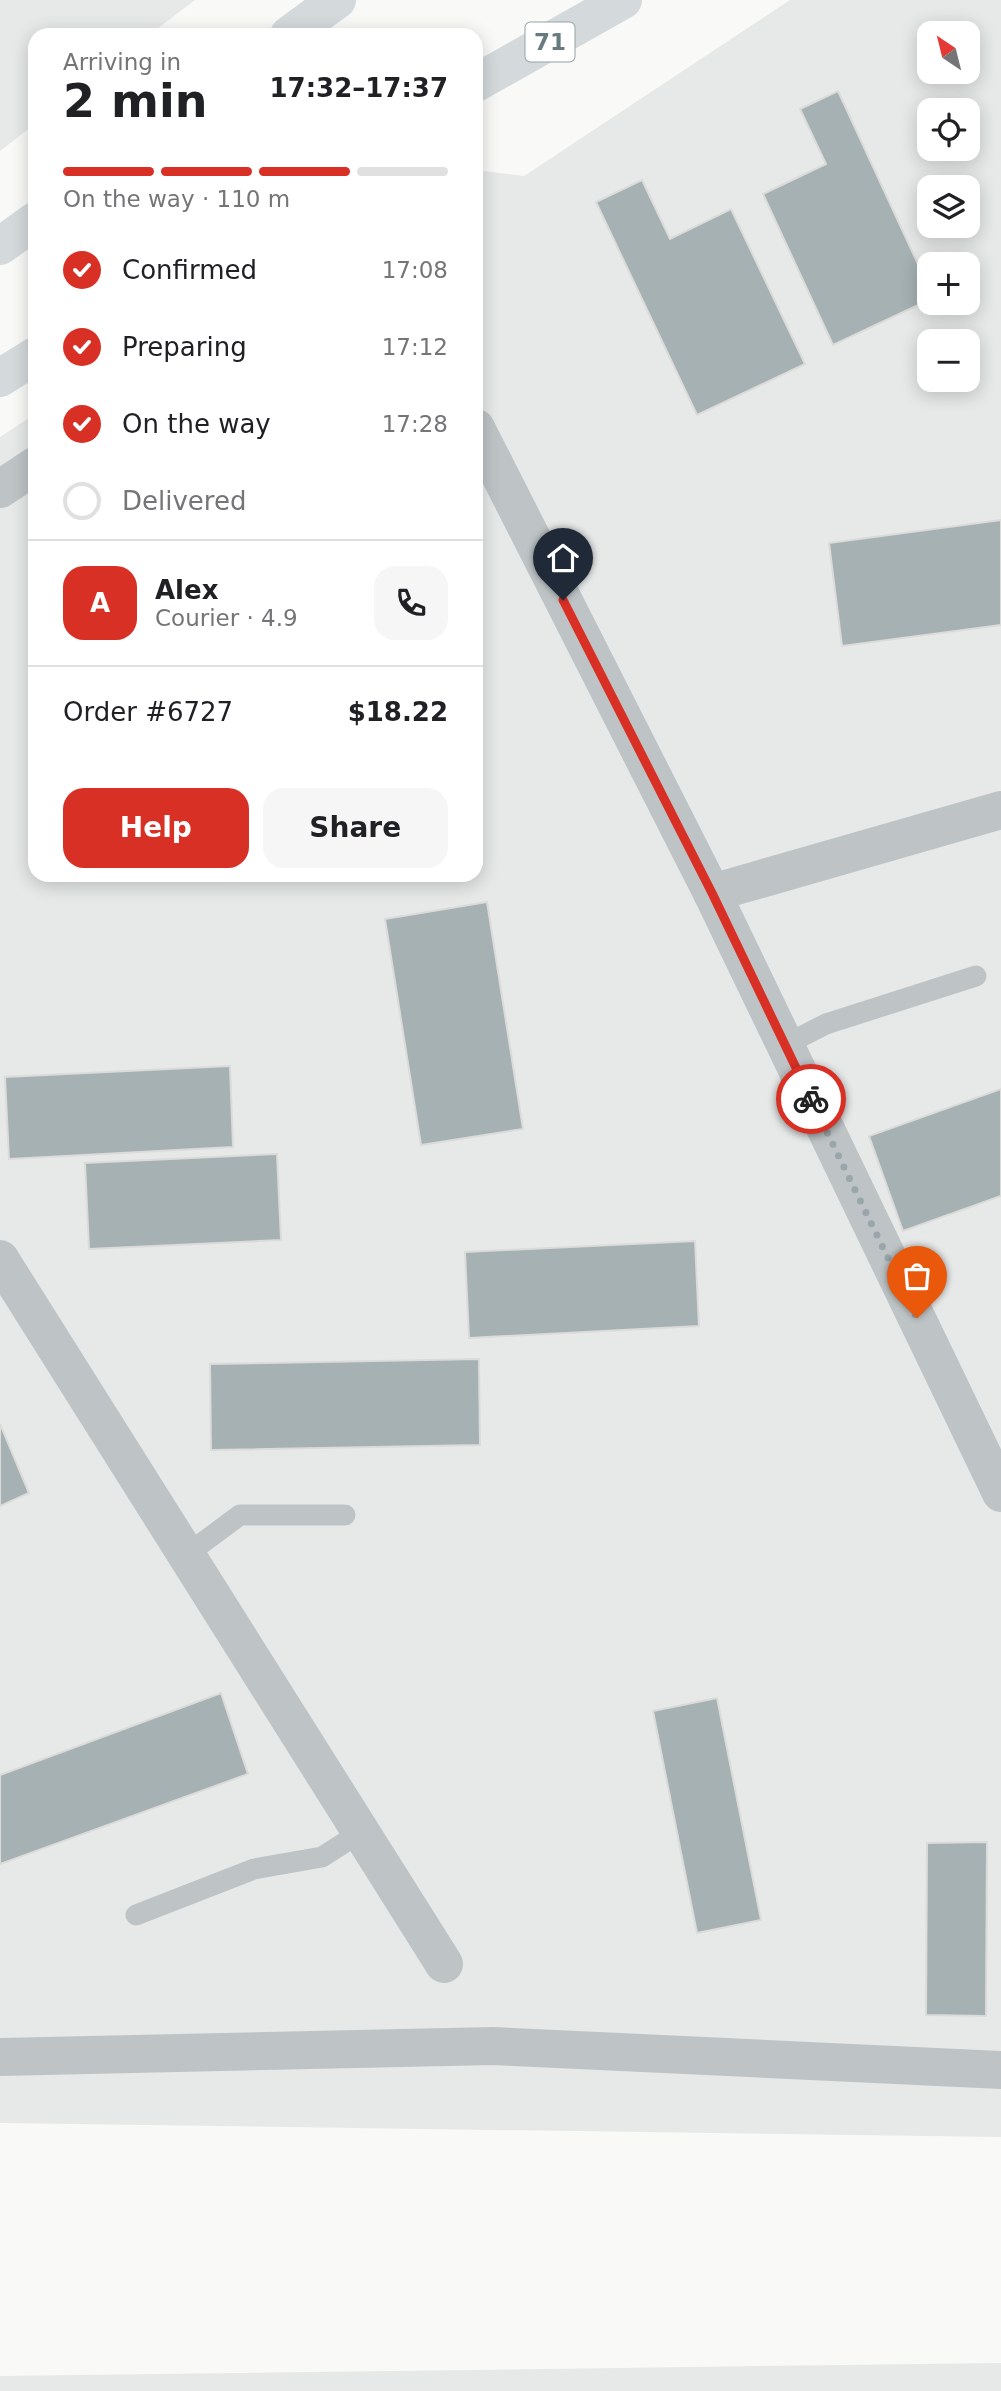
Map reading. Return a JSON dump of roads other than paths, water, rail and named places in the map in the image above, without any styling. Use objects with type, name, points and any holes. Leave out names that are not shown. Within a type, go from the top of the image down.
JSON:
[{"type":"highway","points":[[299,28],[337,0]]},
{"type":"highway","name":"71","points":[[483,79],[623,0]]},
{"type":"highway","points":[[0,247],[28,226]]},
{"type":"highway","points":[[0,378],[28,360]]},
{"type":"street","points":[[483,442],[712,893],[1001,1493]]},
{"type":"street","points":[[0,489],[28,471]]},
{"type":"street","points":[[712,893],[1001,810]]},
{"type":"street","points":[[0,1259],[444,1964]]},
{"type":"street","points":[[0,2057],[493,2046],[1001,2070]]},
{"type":"lane","points":[[785,1045],[826,1024],[976,976]]},
{"type":"lane","points":[[186,1555],[240,1515],[345,1515]]},
{"type":"lane","points":[[136,1915],[254,1869],[322,1857],[361,1832]]}]
